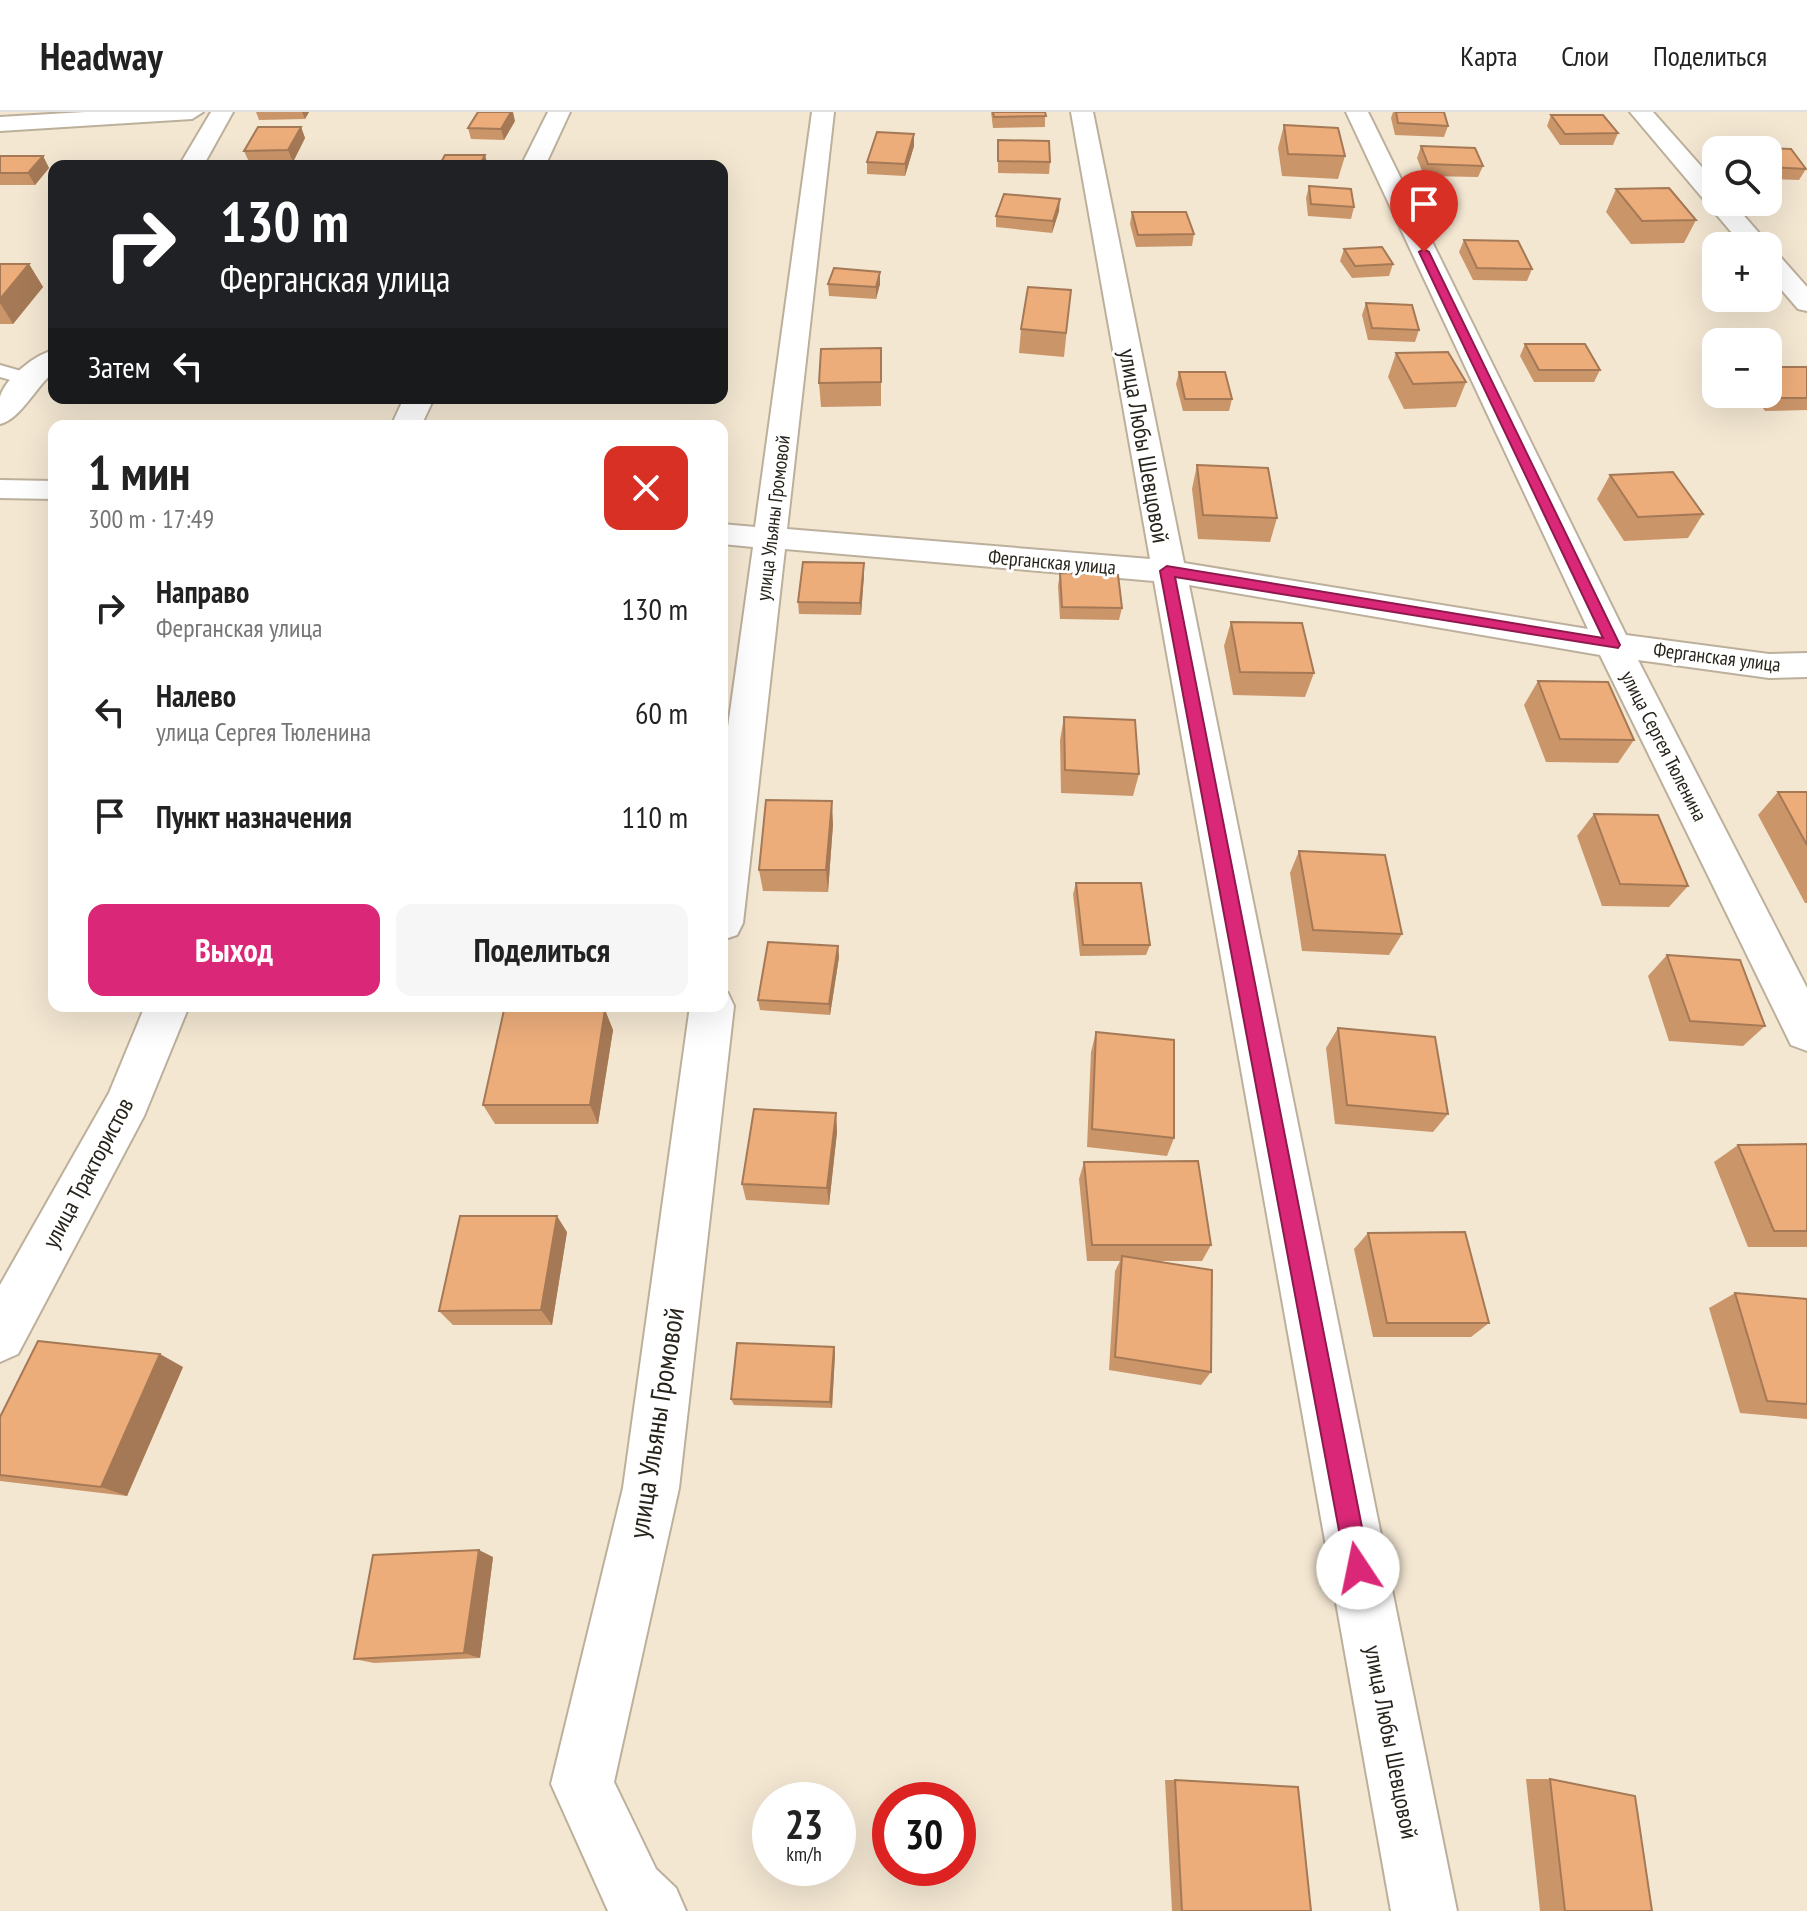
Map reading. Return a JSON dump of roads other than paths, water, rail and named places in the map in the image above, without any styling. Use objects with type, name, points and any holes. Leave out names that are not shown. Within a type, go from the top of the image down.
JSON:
[{"type":"street","points":[[0,151],[17,119],[192,112]]},
{"type":"street","points":[[194,160],[222,112]]},
{"type":"street","points":[[536,160],[559,112]]},
{"type":"street","name":"улица Ульяны Громовой","points":[[728,875],[823,112]]},
{"type":"street","name":"улица Любы Шевцовой","points":[[1082,112],[1424,1911]]},
{"type":"street","name":"улица Сергея Тюленина","points":[[1357,112],[1613,645],[1807,1032]]},
{"type":"street","points":[[1641,112],[1702,182]]},
{"type":"street","points":[[1732,216],[1745,232]]},
{"type":"street","points":[[1782,274],[1807,303]]},
{"type":"street","points":[[0,415],[28,379],[48,363]]},
{"type":"street","points":[[0,489],[48,490]]},
{"type":"street","name":"Ферганская улица","points":[[728,535],[1167,571],[1613,645],[1769,666],[1807,665]]},
{"type":"street","name":"улица Трактористов","points":[[0,1336],[128,1102],[165,1012]]},
{"type":"street","name":"улица Ульяны Громовой","points":[[653,1911],[633,1892],[582,1784],[651,1488],[711,1012]]},
{"type":"lane","points":[[0,371],[28,379]]}]
